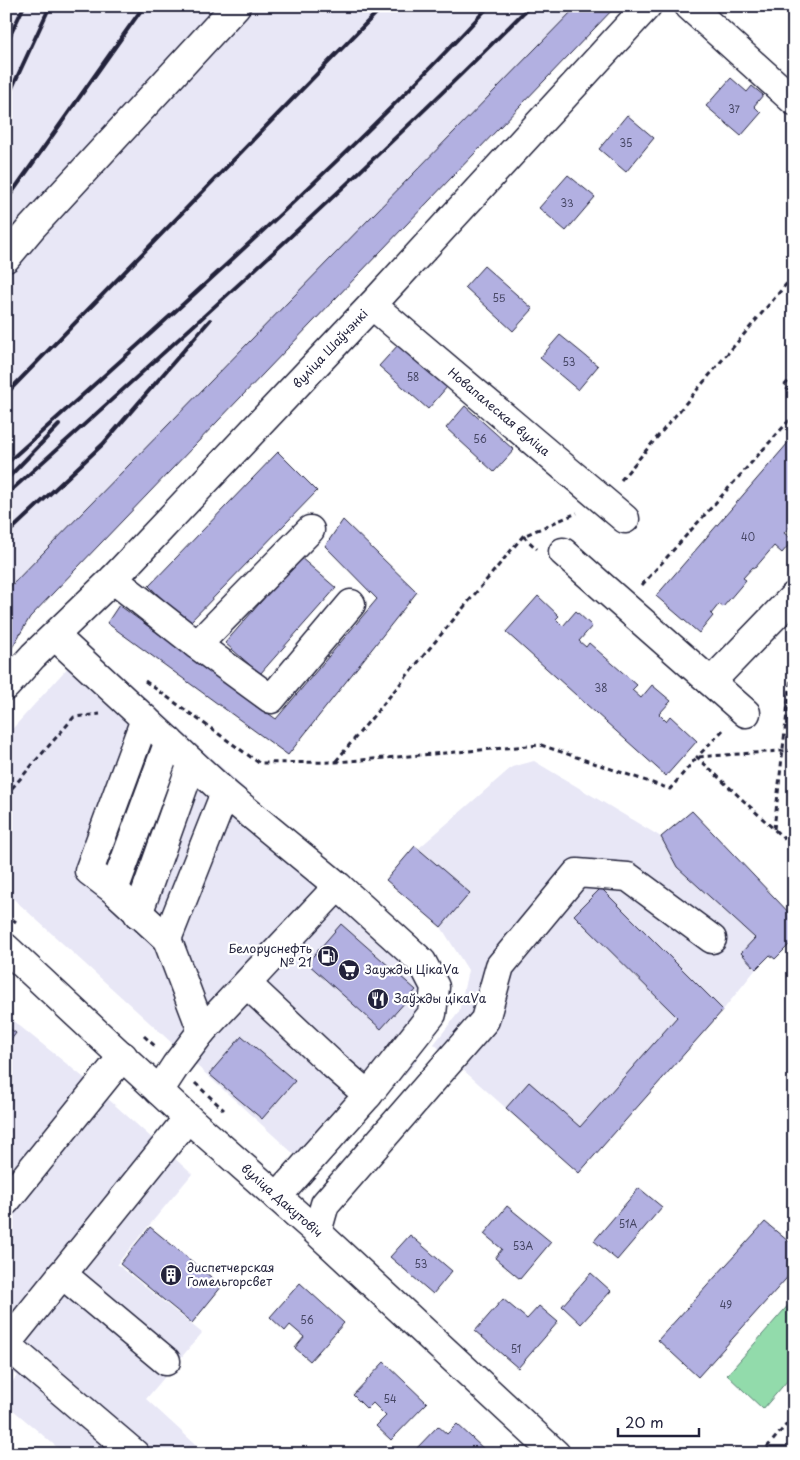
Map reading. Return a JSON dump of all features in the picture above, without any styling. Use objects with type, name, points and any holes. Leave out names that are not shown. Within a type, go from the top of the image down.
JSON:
[{"type":"street","points":[[6,258],[32,227],[236,6]]},
{"type":"street","name":"вуліца Шаўчэнкі","points":[[6,686],[33,656],[113,579],[372,305],[647,6]]},
{"type":"street","points":[[690,6],[794,101]]},
{"type":"street","name":"Новапалеская вуліца","points":[[372,305],[625,519]]},
{"type":"street","points":[[197,645],[310,530]]},
{"type":"street","points":[[563,552],[746,713]]},
{"type":"street","points":[[113,579],[197,645],[271,699],[351,604]]},
{"type":"street","points":[[711,682],[794,596]]},
{"type":"street","points":[[55,636],[225,793],[338,886],[422,962],[435,987],[432,1014],[368,1095],[277,1197]]},
{"type":"street","points":[[145,719],[90,871],[114,890],[167,939],[202,1031]]},
{"type":"street","points":[[114,890],[169,741]]},
{"type":"street","points":[[138,914],[192,763]]},
{"type":"street","points":[[167,939],[225,793]]},
{"type":"street","points":[[317,1232],[325,1204],[484,1020],[500,966],[577,872],[628,877],[712,939]]},
{"type":"street","points":[[159,1091],[202,1031],[338,886]]},
{"type":"street","name":"вуліца Дакутовіч","points":[[6,948],[188,1118],[317,1232],[556,1454]]},
{"type":"street","points":[[247,984],[368,1095]]},
{"type":"street","points":[[6,1201],[123,1056]]},
{"type":"street","points":[[135,1454],[6,1344],[188,1118]]},
{"type":"street","points":[[62,1274],[166,1361]]},
{"type":"path","points":[[336,762],[523,536],[604,501],[794,275]]},
{"type":"path","points":[[794,375],[784,386],[794,394]]},
{"type":"path","points":[[636,593],[794,415]]},
{"type":"path","points":[[774,829],[794,650]]},
{"type":"path","points":[[6,795],[74,717],[114,713],[146,680],[259,763],[336,762],[541,745],[670,789],[697,757],[794,750]]},
{"type":"path","points":[[697,757],[794,848]]},
{"type":"path","points":[[762,1454],[794,1416]]},
{"type":"shaded area","points":[[6,6],[577,6],[6,591]]},
{"type":"shaded area","points":[[88,645],[433,961],[443,1015],[415,1063],[317,1175],[6,892],[6,736]]},
{"type":"shaded area","points":[[534,761],[661,837],[692,811],[794,918],[794,940],[775,959],[770,955],[756,969],[723,1010],[579,1173],[434,1044],[459,1012],[468,970],[441,927],[386,880],[415,846],[419,848],[512,767]]},
{"type":"shaded area","points":[[6,1015],[88,1081],[192,1174],[117,1264],[202,1333],[146,1399],[206,1454],[65,1454],[6,1404],[6,1389],[17,1376],[6,1367],[6,1140],[11,1134],[6,1131]]},
{"type":"green space","points":[[791,1302],[794,1304],[794,1373],[763,1409],[727,1375]]},
{"type":"building","points":[[577,6],[616,6],[30,617],[6,658],[6,591]]},
{"type":"building","points":[[731,78],[747,92],[752,86],[763,95],[754,106],[761,113],[741,136],[706,106]]},
{"type":"building","points":[[627,115],[654,138],[626,172],[599,149]]},
{"type":"building","points":[[568,175],[595,197],[566,231],[539,208]]},
{"type":"building","points":[[484,266],[533,309],[513,331],[465,287]]},
{"type":"building","points":[[560,335],[598,366],[578,390],[540,358]]},
{"type":"building","points":[[399,344],[447,387],[428,409],[379,366]]},
{"type":"building","points":[[465,406],[514,450],[494,472],[446,428]]},
{"type":"building","points":[[794,436],[794,522],[784,533],[793,540],[782,553],[774,546],[755,568],[753,567],[743,578],[746,580],[723,607],[719,604],[711,614],[713,616],[699,633],[656,596]]},
{"type":"building","points":[[278,452],[317,491],[188,624],[149,586]]},
{"type":"building","points":[[343,520],[417,592],[288,755],[107,623],[119,605],[276,719],[377,599],[325,546]]},
{"type":"building","points":[[300,557],[336,588],[260,674],[225,643]]},
{"type":"building","points":[[538,596],[559,616],[556,619],[563,626],[576,611],[592,626],[579,641],[586,647],[589,643],[637,685],[632,690],[641,698],[652,685],[671,701],[659,714],[666,721],[670,716],[697,741],[666,776],[506,632]]},
{"type":"building","points":[[692,811],[794,918],[794,940],[775,959],[770,955],[756,969],[741,953],[755,938],[677,867],[661,837]]},
{"type":"building","points":[[415,846],[470,893],[441,927],[386,880]]},
{"type":"building","points":[[601,888],[723,1010],[579,1173],[506,1108],[529,1082],[580,1127],[677,1017],[574,915]]},
{"type":"building","points":[[341,924],[416,990],[381,1029],[307,963]]},
{"type":"building","points":[[6,1026],[16,1033],[6,1047]]},
{"type":"building","points":[[242,1036],[295,1081],[262,1119],[209,1074]]},
{"type":"building","points":[[639,1188],[662,1207],[617,1260],[594,1241]]},
{"type":"building","points":[[507,1206],[551,1242],[520,1279],[495,1258],[502,1249],[484,1234]]},
{"type":"building","points":[[765,1222],[794,1246],[794,1270],[698,1377],[658,1340]]},
{"type":"building","name":"диспетчерская Гомельгорсвет","points":[[150,1227],[222,1286],[192,1323],[120,1264]]},
{"type":"building","points":[[410,1235],[452,1271],[433,1294],[390,1257]]},
{"type":"building","points":[[591,1273],[611,1291],[581,1324],[562,1306]]},
{"type":"building","points":[[300,1283],[344,1323],[310,1361],[295,1348],[304,1337],[290,1325],[285,1331],[270,1317]]},
{"type":"building","points":[[503,1299],[527,1319],[539,1306],[558,1322],[518,1368],[475,1331]]},
{"type":"building","points":[[384,1362],[427,1403],[391,1440],[376,1426],[386,1416],[373,1403],[367,1409],[353,1395]]},
{"type":"building","points":[[457,1424],[486,1451],[483,1454],[419,1454],[415,1450],[438,1426],[447,1434]]},
{"type":"railway","points":[[6,44],[24,6]]},
{"type":"railway","points":[[6,101],[50,6]]},
{"type":"railway","points":[[6,201],[144,6]]},
{"type":"railway","points":[[6,394],[383,6]]},
{"type":"railway","points":[[6,464],[253,240],[373,125],[489,6]]},
{"type":"railway","points":[[6,495],[337,193],[530,6]]},
{"type":"railway","points":[[6,535],[103,444],[210,320]]},
{"type":"railway","points":[[6,480],[59,425]]},
{"type":"place","name":"Белоруснефть № 21","points":[[328,956]]},
{"type":"place","name":"Заужды ЦікаVа","points":[[349,970]]},
{"type":"place","name":"Заўжды цікаVа","points":[[378,999]]},
{"type":"place","name":"диспетчерская Гомельгорсвет","points":[[171,1275]]}]
